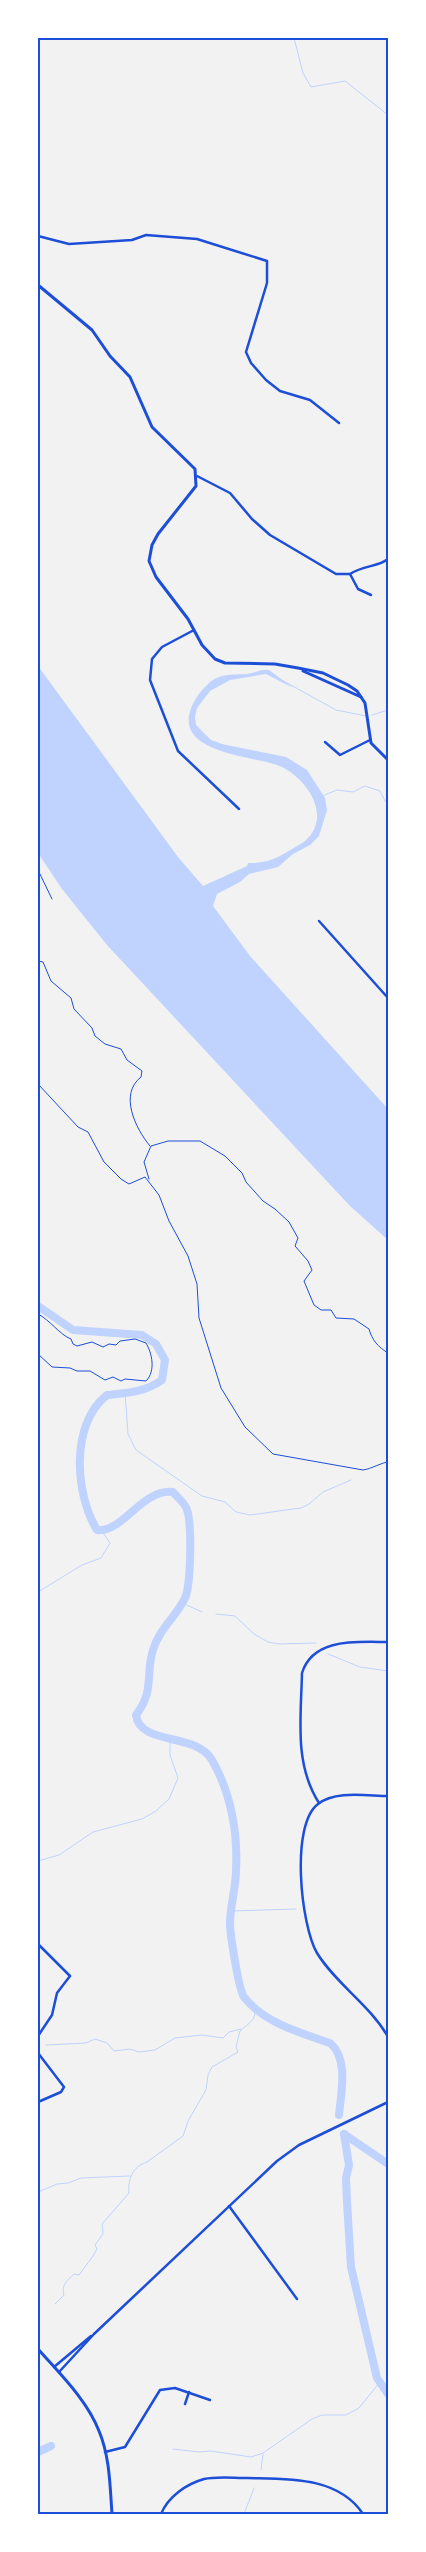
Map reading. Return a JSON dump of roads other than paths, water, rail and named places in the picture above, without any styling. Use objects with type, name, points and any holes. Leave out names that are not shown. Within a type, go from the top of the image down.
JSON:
[{"type":"street","points":[[38,236],[69,244],[132,240],[146,236],[197,239],[267,261],[267,283],[246,352],[251,363],[266,380],[280,391],[310,400],[340,423]]},
{"type":"street","points":[[38,285],[92,330],[110,356],[130,377],[152,426],[192,466],[197,476],[230,493],[252,519],[270,534],[336,574],[350,574],[363,566],[377,564],[388,558]]},
{"type":"street","points":[[197,476],[193,491],[158,534],[152,545],[149,561],[156,577],[208,653],[225,663],[275,664],[298,668],[336,678],[348,685],[362,697],[368,712],[370,740],[376,750],[388,760]]},
{"type":"street","points":[[350,574],[358,589],[371,595]]},
{"type":"street","points":[[194,630],[162,647],[152,659],[150,680],[178,751],[239,809]]},
{"type":"street","points":[[298,668],[362,697]]},
{"type":"street","points":[[325,742],[340,755],[370,740]]},
{"type":"street","points":[[319,921],[388,998]]},
{"type":"street","points":[[319,1803],[310,1789],[302,1766],[302,1673],[305,1663],[322,1649],[337,1643],[388,1642]]},
{"type":"street","points":[[388,1796],[342,1796],[319,1803],[304,1824],[301,1854],[308,1933],[318,1954],[377,2020],[388,2037]]},
{"type":"street","points":[[38,1944],[70,1976],[57,1993],[52,2015],[38,2036]]},
{"type":"street","points":[[38,2053],[64,2087],[61,2092],[38,2102]]},
{"type":"street","points":[[58,2372],[94,2334],[287,2153],[388,2102]]},
{"type":"street","points":[[229,2206],[297,2299]]},
{"type":"street","points":[[54,2367],[94,2334]]},
{"type":"street","points":[[38,2349],[90,2414],[100,2432],[105,2452],[112,2514]]},
{"type":"street","points":[[105,2452],[125,2447],[160,2390],[175,2388],[210,2400]]},
{"type":"street","points":[[185,2404],[189,2392]]},
{"type":"street","points":[[160,2514],[168,2502],[184,2488],[212,2478],[292,2479],[315,2483],[344,2494],[363,2514]]},
{"type":"water","points":[[38,666],[178,857],[203,886],[247,866],[248,863],[264,862],[277,858],[302,843],[314,830],[317,814],[310,792],[288,770],[271,763],[224,752],[198,739],[190,729],[189,716],[194,703],[199,694],[212,680],[226,675],[269,670],[293,688],[266,674],[230,680],[210,691],[197,708],[196,725],[211,740],[286,757],[307,770],[325,798],[327,810],[319,836],[310,845],[293,854],[278,867],[249,874],[240,882],[217,894],[213,906],[250,956],[388,1109],[388,1240],[350,1206],[107,945],[62,889],[38,853]]},
{"type":"waterway","points":[[294,38],[303,73],[311,87],[345,81],[388,115]]},
{"type":"waterway","points":[[280,679],[336,710],[366,716]]},
{"type":"waterway","points":[[372,715],[388,710]]},
{"type":"waterway","points":[[322,796],[337,790],[353,792],[365,786],[380,791],[385,801],[388,802]]},
{"type":"waterway","points":[[38,1306],[73,1330],[142,1335],[156,1344],[165,1360],[162,1380],[156,1384],[129,1393],[107,1395],[95,1408],[87,1423],[82,1441],[80,1460],[84,1498],[97,1530],[115,1525],[142,1503],[162,1493],[173,1492],[186,1508],[189,1517],[190,1541],[190,1568],[187,1591],[181,1605],[163,1629],[153,1650],[146,1698],[136,1715],[140,1725],[147,1731],[204,1751],[212,1760],[219,1773],[232,1814],[236,1842],[236,1877],[230,1923],[235,1962],[242,1993],[252,2006],[262,2014],[295,2031],[330,2043],[336,2050],[342,2067],[339,2115]]},
{"type":"waterway","points":[[125,1393],[128,1434],[136,1450],[202,1496],[225,1502],[236,1512],[250,1515],[301,1508],[323,1492],[351,1480]]},
{"type":"waterway","points":[[38,1592],[82,1565],[101,1558],[110,1543],[102,1531]]},
{"type":"waterway","points":[[182,1603],[202,1612]]},
{"type":"waterway","points":[[216,1614],[235,1616],[254,1634],[268,1642],[279,1644],[316,1643]]},
{"type":"waterway","points":[[328,1654],[360,1667],[388,1671]]},
{"type":"waterway","points":[[38,1861],[59,1855],[93,1832],[142,1819],[156,1811],[169,1799],[178,1778],[170,1755],[170,1738]]},
{"type":"waterway","points":[[232,1911],[296,1909]]},
{"type":"waterway","points":[[55,2304],[64,2295],[63,2288],[67,2281],[74,2274],[79,2275],[95,2253],[97,2249],[95,2245],[103,2234],[102,2224],[129,2193],[130,2178],[134,2170],[183,2136],[188,2121],[206,2090],[208,2075],[212,2067],[238,2052],[236,2047],[240,2031],[254,2018],[255,2007]]},
{"type":"waterway","points":[[46,2045],[86,2043],[95,2039],[107,2043],[114,2051],[130,2049],[139,2052],[155,2050],[175,2038],[202,2035],[223,2038],[229,2032],[241,2029]]},
{"type":"waterway","points":[[344,2134],[349,2165],[346,2178],[351,2267],[377,2378],[388,2394]]},
{"type":"waterway","points":[[344,2134],[388,2164]]},
{"type":"waterway","points":[[38,2192],[57,2184],[68,2183],[81,2178],[130,2176]]},
{"type":"waterway","points":[[173,2449],[199,2452],[211,2451],[251,2457],[263,2453],[312,2419],[322,2415],[346,2415],[359,2408],[380,2382]]},
{"type":"waterway","points":[[38,2452],[51,2446]]},
{"type":"waterway","points":[[261,2470],[263,2454]]},
{"type":"waterway","points":[[244,2514],[254,2488]]}]
